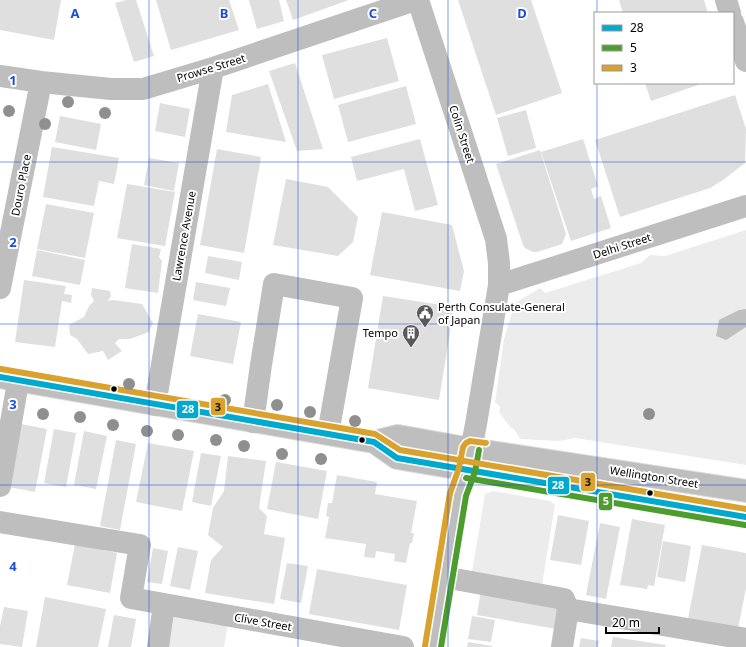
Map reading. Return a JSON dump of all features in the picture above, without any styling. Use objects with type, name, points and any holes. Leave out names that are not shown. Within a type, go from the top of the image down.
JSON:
[{"type":"street","name":"Prowse Street","points":[[0,76],[41,82],[112,89],[143,88],[214,68],[416,0]]},
{"type":"street","name":"Colin Street","points":[[416,0],[496,239],[500,262],[499,285],[469,460],[458,494],[433,647]]},
{"type":"street","points":[[726,0],[730,12]]},
{"type":"street","points":[[734,25],[746,61]]},
{"type":"street","name":"Lawrence Avenue","points":[[155,405],[214,68]]},
{"type":"street","name":"Douro Place","points":[[0,288],[41,82]]},
{"type":"street","name":"Delhi Street","points":[[499,285],[746,206]]},
{"type":"street","points":[[254,422],[261,365],[274,284],[352,298],[328,434]]},
{"type":"street","points":[[0,486],[9,379]]},
{"type":"street","name":"Wellington Street","points":[[9,379],[374,442],[398,436],[469,460],[746,517]]},
{"type":"street","name":"Wellington Street","points":[[469,460],[746,491]]},
{"type":"street","name":"Clive Street","points":[[0,522],[140,545],[131,598],[404,647]]},
{"type":"street","points":[[444,577],[564,599],[568,610],[562,647]]},
{"type":"street","points":[[158,647],[164,604]]},
{"type":"street","points":[[568,610],[746,639]]},
{"type":"shaded area","points":[[746,230],[746,465],[575,438],[560,441],[520,439],[514,429],[511,428],[499,412],[500,407],[495,402],[504,339],[515,303],[540,288],[545,293],[641,263],[650,255],[665,256]]},
{"type":"shaded area","points":[[746,309],[746,327],[726,340],[716,336],[719,320],[739,310]]},
{"type":"shaded area","points":[[493,491],[550,501],[555,505],[542,585],[472,572],[485,494]]},
{"type":"shaded area","points":[[168,612],[228,624],[224,647],[163,647]]},
{"type":"building","points":[[0,0],[61,0],[54,40],[0,30]]},
{"type":"building","points":[[126,0],[136,0],[154,56],[134,62],[115,3]]},
{"type":"building","points":[[156,0],[229,0],[239,30],[171,50]]},
{"type":"building","points":[[249,0],[279,0],[284,21],[257,29]]},
{"type":"building","points":[[286,0],[349,0],[293,20]]},
{"type":"building","points":[[458,0],[531,0],[562,93],[496,115]]},
{"type":"building","points":[[619,0],[704,0],[708,12],[623,12]]},
{"type":"building","points":[[387,38],[399,81],[334,99],[322,55]]},
{"type":"building","points":[[295,63],[323,149],[297,151],[269,71]]},
{"type":"building","points":[[268,84],[286,142],[226,132],[232,95]]},
{"type":"building","points":[[645,84],[701,84],[651,101]]},
{"type":"building","points":[[406,86],[416,124],[348,142],[338,105]]},
{"type":"building","points":[[735,95],[746,129],[745,163],[710,188],[620,217],[595,140]]},
{"type":"building","points":[[160,103],[190,109],[185,137],[155,131]]},
{"type":"building","points":[[526,110],[536,148],[508,156],[497,118]]},
{"type":"building","points":[[60,116],[101,124],[96,150],[55,142]]},
{"type":"building","points":[[420,139],[438,205],[415,211],[404,169],[357,181],[351,157]]},
{"type":"building","points":[[583,139],[598,186],[591,189],[594,199],[601,196],[611,228],[571,241],[541,152]]},
{"type":"building","points":[[52,147],[119,158],[114,184],[99,181],[94,206],[43,197]]},
{"type":"building","points":[[217,149],[261,157],[244,253],[200,245]]},
{"type":"building","points":[[540,150],[566,234],[562,244],[533,252],[525,248],[523,245],[496,164]]},
{"type":"building","points":[[149,158],[179,163],[174,191],[144,185]]},
{"type":"building","points":[[286,179],[328,187],[358,217],[353,242],[338,256],[273,245]]},
{"type":"building","points":[[127,184],[175,192],[165,246],[117,238]]},
{"type":"building","points":[[46,204],[94,213],[85,258],[37,249]]},
{"type":"building","points":[[382,212],[452,225],[464,271],[460,291],[370,275]]},
{"type":"building","points":[[132,244],[161,249],[159,257],[162,261],[158,293],[125,288]]},
{"type":"building","points":[[37,250],[85,260],[80,285],[32,276]]},
{"type":"building","points":[[208,256],[242,262],[239,280],[205,273]]},
{"type":"building","points":[[24,280],[66,286],[64,294],[72,295],[71,303],[62,301],[55,347],[15,342]]},
{"type":"building","points":[[196,282],[230,288],[226,306],[193,300]]},
{"type":"building","points":[[92,288],[110,291],[111,296],[108,301],[113,300],[142,304],[153,323],[149,332],[130,339],[119,339],[115,343],[122,351],[108,360],[103,351],[88,354],[77,339],[70,335],[69,325],[84,317],[89,306],[94,301],[91,295]]},
{"type":"building","name":"Tempo","points":[[383,296],[454,307],[439,400],[368,388]]},
{"type":"building","points":[[198,314],[241,322],[233,364],[190,356]]},
{"type":"building","points":[[21,424],[47,429],[35,492],[9,487]]},
{"type":"building","points":[[54,429],[76,433],[66,487],[44,483]]},
{"type":"building","points":[[84,431],[107,436],[96,489],[74,485]]},
{"type":"building","points":[[116,440],[136,444],[120,530],[100,526]]},
{"type":"building","points":[[148,443],[194,451],[182,511],[136,502]]},
{"type":"building","points":[[201,453],[221,456],[211,506],[192,502]]},
{"type":"building","points":[[228,456],[266,461],[259,508],[267,516],[264,534],[285,538],[274,604],[205,593],[211,560],[223,547],[208,535],[213,508],[224,491]]},
{"type":"building","points":[[276,462],[327,471],[318,519],[267,509]]},
{"type":"building","points":[[337,475],[377,482],[375,494],[417,501],[411,533],[414,533],[412,543],[410,543],[406,563],[394,561],[395,554],[376,551],[375,558],[364,557],[366,544],[325,538],[329,517],[326,516],[328,503],[332,503]]},
{"type":"building","points":[[558,515],[589,521],[581,565],[550,560]]},
{"type":"building","points":[[632,519],[665,525],[654,586],[648,585],[647,589],[620,585]]},
{"type":"building","points":[[600,523],[620,527],[606,599],[586,595]]},
{"type":"building","points":[[663,541],[691,546],[685,582],[657,577]]},
{"type":"building","points":[[75,544],[117,553],[110,593],[67,585]]},
{"type":"building","points":[[702,545],[746,553],[746,588],[738,629],[688,619]]},
{"type":"building","points":[[178,547],[198,551],[190,590],[170,586]]},
{"type":"building","points":[[153,548],[168,551],[162,584],[147,582]]},
{"type":"building","points":[[287,563],[308,566],[301,603],[280,599]]},
{"type":"building","points":[[317,569],[407,585],[399,630],[309,614]]},
{"type":"building","points":[[481,589],[561,603],[556,629],[477,615]]},
{"type":"building","points":[[45,597],[106,609],[98,647],[36,647]]},
{"type":"building","points":[[4,607],[28,611],[22,647],[0,644],[0,626]]},
{"type":"building","points":[[114,615],[136,619],[131,647],[108,647]]},
{"type":"building","points":[[472,616],[495,620],[491,642],[468,639]]},
{"type":"building","points":[[613,637],[666,645],[665,647],[611,647]]},
{"type":"building","points":[[581,638],[599,641],[598,647],[579,647]]},
{"type":"building","points":[[468,642],[492,646],[492,647],[467,647]]},
{"type":"transit line","name":"3","points":[[1,369],[375,434],[400,450],[746,509]]},
{"type":"transit line","name":"28","points":[[0,377],[374,442],[397,458],[746,517]]},
{"type":"transit line","name":"3","points":[[425,646],[450,493],[459,468],[463,447],[470,441],[486,443]]},
{"type":"transit line","name":"5","points":[[441,647],[466,496],[475,472],[479,450]]},
{"type":"transit line","name":"5","points":[[466,478],[745,525]]},
{"type":"place","name":"Perth Consulate-General of Japan","points":[[425,328]]},
{"type":"place","name":"Tempo","points":[[411,348]]}]
